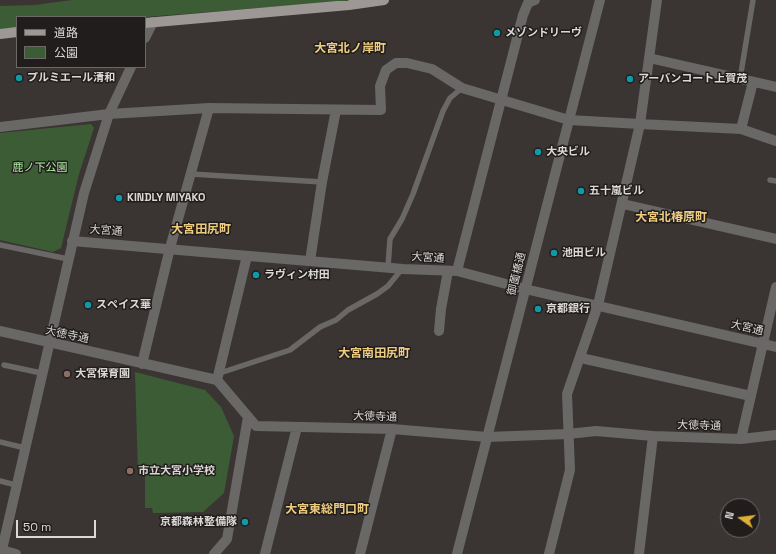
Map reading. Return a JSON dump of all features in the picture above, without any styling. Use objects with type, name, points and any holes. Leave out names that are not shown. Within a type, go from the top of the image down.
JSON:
[{"type":"main road","points":[[149,22],[349,5],[384,0]]},
{"type":"main road","points":[[0,34],[16,32]]},
{"type":"street","points":[[439,331],[441,309],[502,100],[523,15],[528,3],[534,0]]},
{"type":"street","name":"御薗橋通","points":[[457,554],[600,0]]},
{"type":"street","points":[[549,554],[570,470],[567,394],[598,305],[623,204],[640,124],[656,0]]},
{"type":"street","points":[[146,34],[149,22]]},
{"type":"street","points":[[649,58],[776,87]]},
{"type":"street","points":[[0,127],[109,114],[209,108],[381,110],[380,86],[386,70],[396,62],[407,62],[432,69],[462,88],[569,120],[741,129],[776,141]]},
{"type":"street","points":[[16,554],[1,552],[4,523],[16,485],[72,241],[94,159],[109,114],[131,68]]},
{"type":"street","points":[[741,129],[753,82]]},
{"type":"street","points":[[142,364],[170,248],[209,108]]},
{"type":"street","points":[[310,261],[322,182],[336,110]]},
{"type":"street","points":[[623,204],[776,239]]},
{"type":"street","name":"大宮通","points":[[72,241],[170,248],[403,269],[453,271],[525,290],[598,305],[776,346]]},
{"type":"street","points":[[219,376],[247,256]]},
{"type":"street","points":[[742,439],[776,287]]},
{"type":"street","name":"大徳寺通","points":[[0,331],[142,364],[219,376],[256,426],[392,429],[487,436],[568,434],[596,431],[653,436],[742,439],[776,435]]},
{"type":"street","points":[[580,358],[751,396]]},
{"type":"street","points":[[214,554],[227,539],[248,417]]},
{"type":"street","points":[[265,554],[297,427]]},
{"type":"street","points":[[360,554],[392,429]]},
{"type":"street","points":[[639,554],[653,436]]},
{"type":"lane","points":[[740,79],[753,0]]},
{"type":"lane","points":[[388,267],[390,239],[402,219],[418,181],[443,111],[450,98],[462,88]]},
{"type":"lane","points":[[191,174],[322,182]]},
{"type":"lane","points":[[0,245],[68,259]]},
{"type":"lane","points":[[219,376],[290,350],[320,327],[336,320],[348,310],[377,294],[388,286],[403,269]]},
{"type":"lane","points":[[4,365],[41,373]]},
{"type":"lane","points":[[0,442],[25,448]]},
{"type":"lane","points":[[0,481],[16,485]]},
{"type":"green space","points":[[72,0],[359,0],[146,17],[16,16],[16,28],[0,30],[0,6],[35,5]]},
{"type":"green space","name":"鹿ノ下公園","points":[[91,124],[94,128],[79,174],[61,248],[53,252],[0,240],[0,133]]},
{"type":"green space","points":[[135,372],[205,390],[221,407],[234,436],[224,493],[203,512],[153,513],[152,508],[145,508],[145,474],[138,473]]},
{"type":"place","name":"メゾンドリーヴ","points":[[497,33]]},
{"type":"place","name":"プルミエール清和","points":[[19,78]]},
{"type":"place","name":"アーバンコート上賀茂","points":[[630,79]]},
{"type":"place","name":"大央ビル","points":[[538,152]]},
{"type":"place","name":"五十嵐ビル","points":[[581,191]]},
{"type":"place","name":"KINDLY MIYAKO","points":[[119,198]]},
{"type":"place","name":"池田ビル","points":[[554,253]]},
{"type":"place","name":"ラヴィン村田","points":[[256,275]]},
{"type":"place","name":"スペイス華","points":[[88,305]]},
{"type":"place","name":"京都銀行","points":[[538,309]]},
{"type":"place","name":"大宮保育園","points":[[67,374]]},
{"type":"place","name":"市立大宮小学校","points":[[130,471]]},
{"type":"place","name":"京都森林整備隊","points":[[245,522]]},
{"type":"district","name":"大宮北ノ岸町","points":[[350,49]]},
{"type":"district","name":"大宮北椿原町","points":[[671,218]]},
{"type":"district","name":"大宮田尻町","points":[[201,230]]},
{"type":"district","name":"大宮南田尻町","points":[[374,354]]},
{"type":"district","name":"大宮東総門口町","points":[[327,510]]}]
